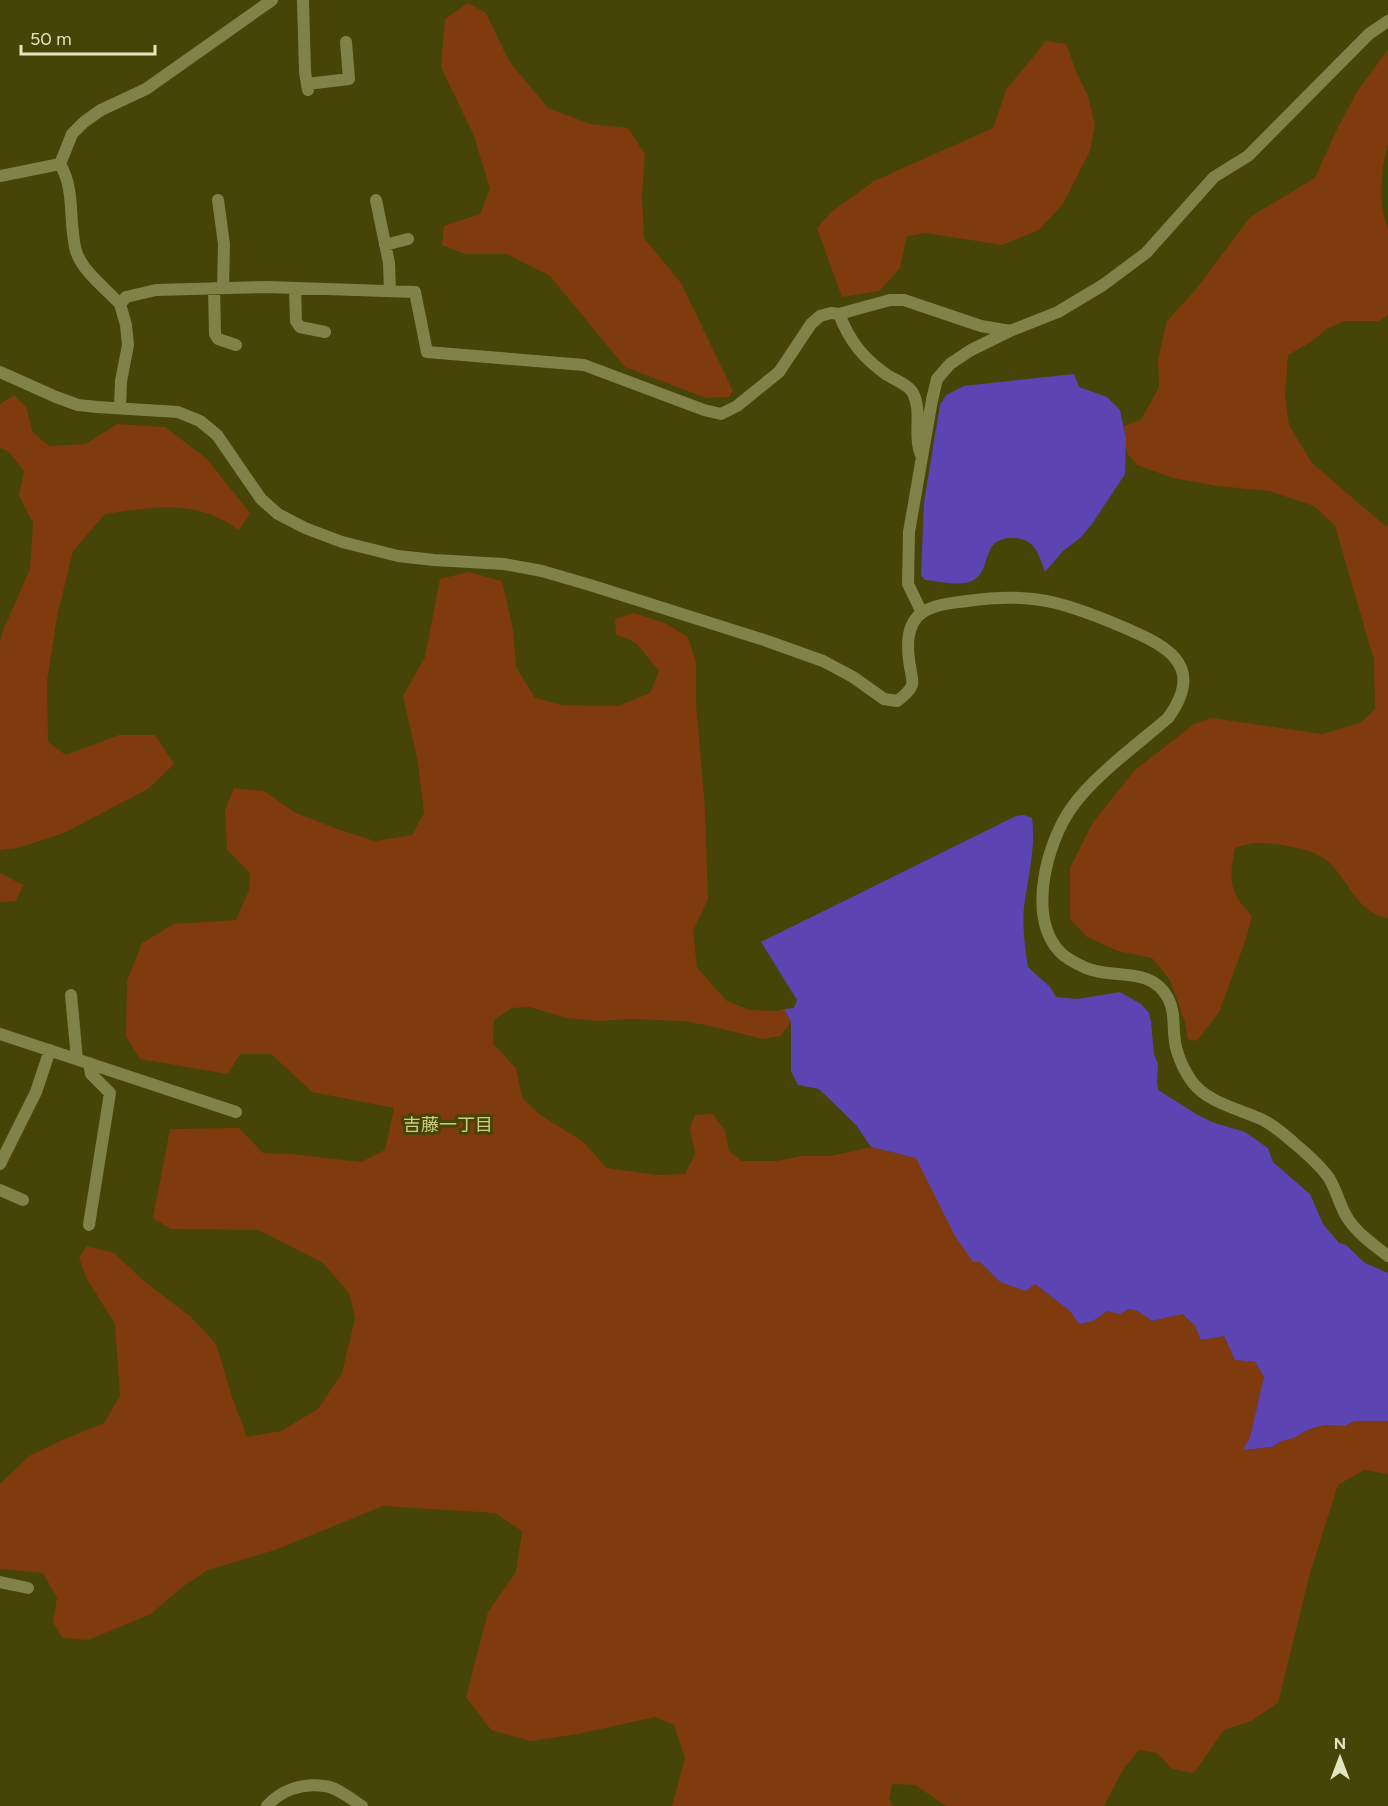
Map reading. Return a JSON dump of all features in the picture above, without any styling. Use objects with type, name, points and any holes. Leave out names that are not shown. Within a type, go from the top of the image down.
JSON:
[{"type":"street","points":[[60,165],[72,134],[84,122],[101,110],[146,88],[272,0]]},
{"type":"street","points":[[303,0],[307,87],[350,79],[346,42]]},
{"type":"street","points":[[922,613],[908,584],[909,532],[937,379],[950,364],[971,350],[1010,331],[1058,312],[1103,285],[1146,253],[1214,177],[1248,156],[1369,34],[1388,21]]},
{"type":"street","points":[[0,176],[60,165]]},
{"type":"street","points":[[60,165],[66,174],[72,204],[76,252],[88,270],[120,304],[126,325],[128,345],[121,381],[120,408]]},
{"type":"street","points":[[218,200],[224,244],[215,334],[218,339],[236,345]]},
{"type":"street","points":[[376,200],[385,245],[390,291]]},
{"type":"street","points":[[385,245],[408,239]]},
{"type":"street","points":[[120,304],[126,297],[156,290],[296,288],[415,292],[427,352],[584,365],[704,410],[721,414],[737,406],[779,372],[811,324],[820,316],[831,313],[839,314],[890,300],[904,300],[981,327],[1010,331]]},
{"type":"street","points":[[296,288],[296,321],[300,327],[325,332]]},
{"type":"street","points":[[839,314],[847,335],[863,356],[912,391],[916,401],[917,448],[922,457]]},
{"type":"street","points":[[0,372],[56,398],[78,405],[178,412],[200,421],[217,435],[261,499],[278,514],[305,528],[342,542],[398,556],[504,564],[542,571],[767,641],[823,661],[853,677],[884,699],[897,701],[906,694],[912,683],[908,641],[912,625],[922,613],[950,603],[996,597],[1052,601],[1075,606],[1155,640],[1178,660],[1183,674],[1183,689],[1177,705],[1168,718],[1082,795],[1061,825],[1054,841],[1046,874],[1043,911],[1051,939],[1060,952],[1090,970],[1141,976],[1156,985],[1167,997],[1174,1016],[1176,1050],[1194,1084],[1223,1104],[1263,1120],[1295,1143],[1329,1178],[1348,1219],[1366,1239],[1388,1256]]},
{"type":"street","points":[[71,995],[83,1061],[91,1074],[110,1093],[89,1225]]},
{"type":"street","points":[[0,1034],[236,1112]]},
{"type":"street","points":[[0,1164],[36,1092],[50,1050]]},
{"type":"street","points":[[0,1190],[23,1200]]},
{"type":"street","points":[[0,1582],[28,1588]]},
{"type":"street","points":[[267,1806],[276,1796],[289,1789],[305,1786],[325,1786],[362,1806]]},
{"type":"shaded area","points":[[468,3],[486,13],[509,61],[548,108],[590,124],[628,128],[645,154],[642,196],[644,238],[681,283],[733,391],[729,397],[706,398],[625,367],[550,276],[507,254],[465,254],[442,245],[444,226],[480,214],[490,189],[474,136],[441,67],[445,19]]},
{"type":"shaded area","points":[[1046,41],[1066,44],[1088,96],[1095,125],[1090,151],[1063,204],[1039,230],[1002,245],[926,233],[907,236],[900,268],[879,291],[842,297],[817,228],[831,212],[874,181],[993,128],[1006,90]]},
{"type":"shaded area","points":[[1388,50],[1388,143],[1382,173],[1382,198],[1388,227],[1388,315],[1379,321],[1345,321],[1328,328],[1311,342],[1288,355],[1285,396],[1289,425],[1312,463],[1388,526],[1388,918],[1376,914],[1359,902],[1333,867],[1325,859],[1315,854],[1292,847],[1263,843],[1235,848],[1232,885],[1238,900],[1252,916],[1246,939],[1219,1012],[1197,1041],[1188,1039],[1185,1022],[1170,980],[1152,958],[1118,951],[1087,937],[1070,919],[1070,868],[1093,822],[1135,770],[1194,724],[1212,718],[1322,734],[1360,723],[1375,709],[1374,660],[1335,526],[1314,506],[1269,491],[1217,486],[1173,478],[1137,465],[1127,453],[1124,426],[1141,420],[1159,387],[1158,359],[1167,321],[1197,288],[1250,217],[1315,178],[1358,90]]},
{"type":"shaded area","points":[[1074,374],[1079,387],[1107,397],[1120,410],[1126,439],[1125,474],[1092,524],[1080,538],[1063,551],[1045,572],[1039,555],[1029,542],[1010,538],[993,545],[981,573],[970,582],[957,584],[925,580],[921,575],[924,502],[940,405],[946,395],[964,386]]},
{"type":"shaded area","points":[[14,395],[26,407],[33,433],[49,446],[86,444],[117,424],[165,427],[207,459],[250,513],[239,530],[207,513],[174,507],[105,514],[73,551],[57,617],[47,681],[48,742],[66,755],[119,735],[155,735],[174,764],[148,789],[64,833],[18,848],[0,850],[0,643],[2,633],[30,569],[33,523],[19,495],[24,471],[9,452],[0,448],[0,404]]},
{"type":"shaded area","points":[[468,572],[502,581],[513,629],[516,667],[535,698],[563,705],[618,706],[650,693],[659,671],[636,643],[616,634],[615,619],[634,613],[665,623],[688,637],[696,662],[696,703],[705,809],[708,899],[693,931],[697,968],[727,1001],[750,1010],[784,1009],[791,1021],[781,1036],[763,1039],[684,1021],[631,1019],[601,1021],[566,1018],[530,1007],[512,1008],[494,1020],[493,1044],[516,1068],[522,1098],[539,1114],[582,1141],[607,1168],[657,1175],[685,1174],[695,1154],[690,1128],[695,1115],[713,1114],[725,1131],[729,1151],[742,1161],[776,1161],[801,1156],[831,1156],[871,1147],[916,1158],[980,1262],[1000,1282],[1035,1284],[1070,1311],[1093,1321],[1107,1311],[1120,1314],[1128,1309],[1138,1311],[1152,1321],[1181,1314],[1195,1326],[1201,1340],[1224,1336],[1235,1360],[1255,1362],[1264,1377],[1250,1437],[1244,1450],[1272,1447],[1307,1430],[1324,1425],[1345,1426],[1355,1421],[1388,1421],[1388,1474],[1364,1470],[1338,1485],[1310,1573],[1278,1703],[1251,1721],[1224,1730],[1194,1773],[1172,1769],[1157,1753],[1139,1750],[1124,1768],[1104,1806],[946,1806],[915,1785],[892,1784],[889,1799],[893,1806],[672,1806],[685,1758],[674,1725],[655,1717],[578,1734],[531,1741],[491,1730],[466,1697],[488,1612],[516,1572],[522,1531],[495,1513],[383,1506],[275,1550],[208,1570],[182,1587],[151,1614],[88,1640],[62,1638],[53,1622],[57,1598],[43,1573],[0,1569],[0,1484],[29,1456],[104,1423],[120,1396],[115,1324],[87,1279],[79,1258],[87,1246],[114,1253],[144,1281],[191,1317],[216,1344],[247,1437],[281,1431],[318,1409],[342,1373],[355,1318],[349,1293],[323,1263],[258,1230],[171,1229],[153,1218],[170,1129],[239,1128],[263,1153],[361,1162],[385,1150],[394,1108],[312,1092],[271,1054],[240,1054],[228,1074],[140,1059],[126,1036],[127,981],[142,943],[174,924],[236,920],[249,890],[250,873],[227,850],[225,810],[234,788],[264,791],[296,813],[375,841],[412,835],[424,813],[418,763],[403,696],[425,657],[440,579]]},
{"type":"shaded area","points":[[1024,815],[1032,818],[1033,829],[1023,915],[1028,967],[1050,987],[1056,997],[1077,999],[1120,992],[1141,1004],[1149,1013],[1151,1022],[1154,1054],[1158,1064],[1158,1090],[1198,1115],[1212,1122],[1245,1132],[1268,1148],[1273,1162],[1310,1194],[1323,1224],[1339,1243],[1346,1245],[1365,1263],[1388,1273],[1388,1421],[1355,1421],[1345,1426],[1324,1425],[1307,1430],[1272,1447],[1243,1450],[1250,1437],[1264,1377],[1255,1362],[1235,1360],[1224,1336],[1201,1340],[1195,1326],[1182,1314],[1152,1321],[1138,1311],[1129,1309],[1120,1314],[1107,1311],[1093,1321],[1079,1324],[1070,1311],[1035,1284],[1026,1291],[1000,1282],[980,1262],[973,1262],[955,1236],[916,1158],[871,1147],[856,1125],[819,1089],[798,1085],[791,1071],[791,1022],[784,1009],[794,1008],[797,1000],[761,942],[1016,816]]},
{"type":"shaded area","points":[[0,873],[23,885],[16,901],[0,902]]},
{"type":"district","name":"吉藤一丁目","points":[[448,1125]]}]
